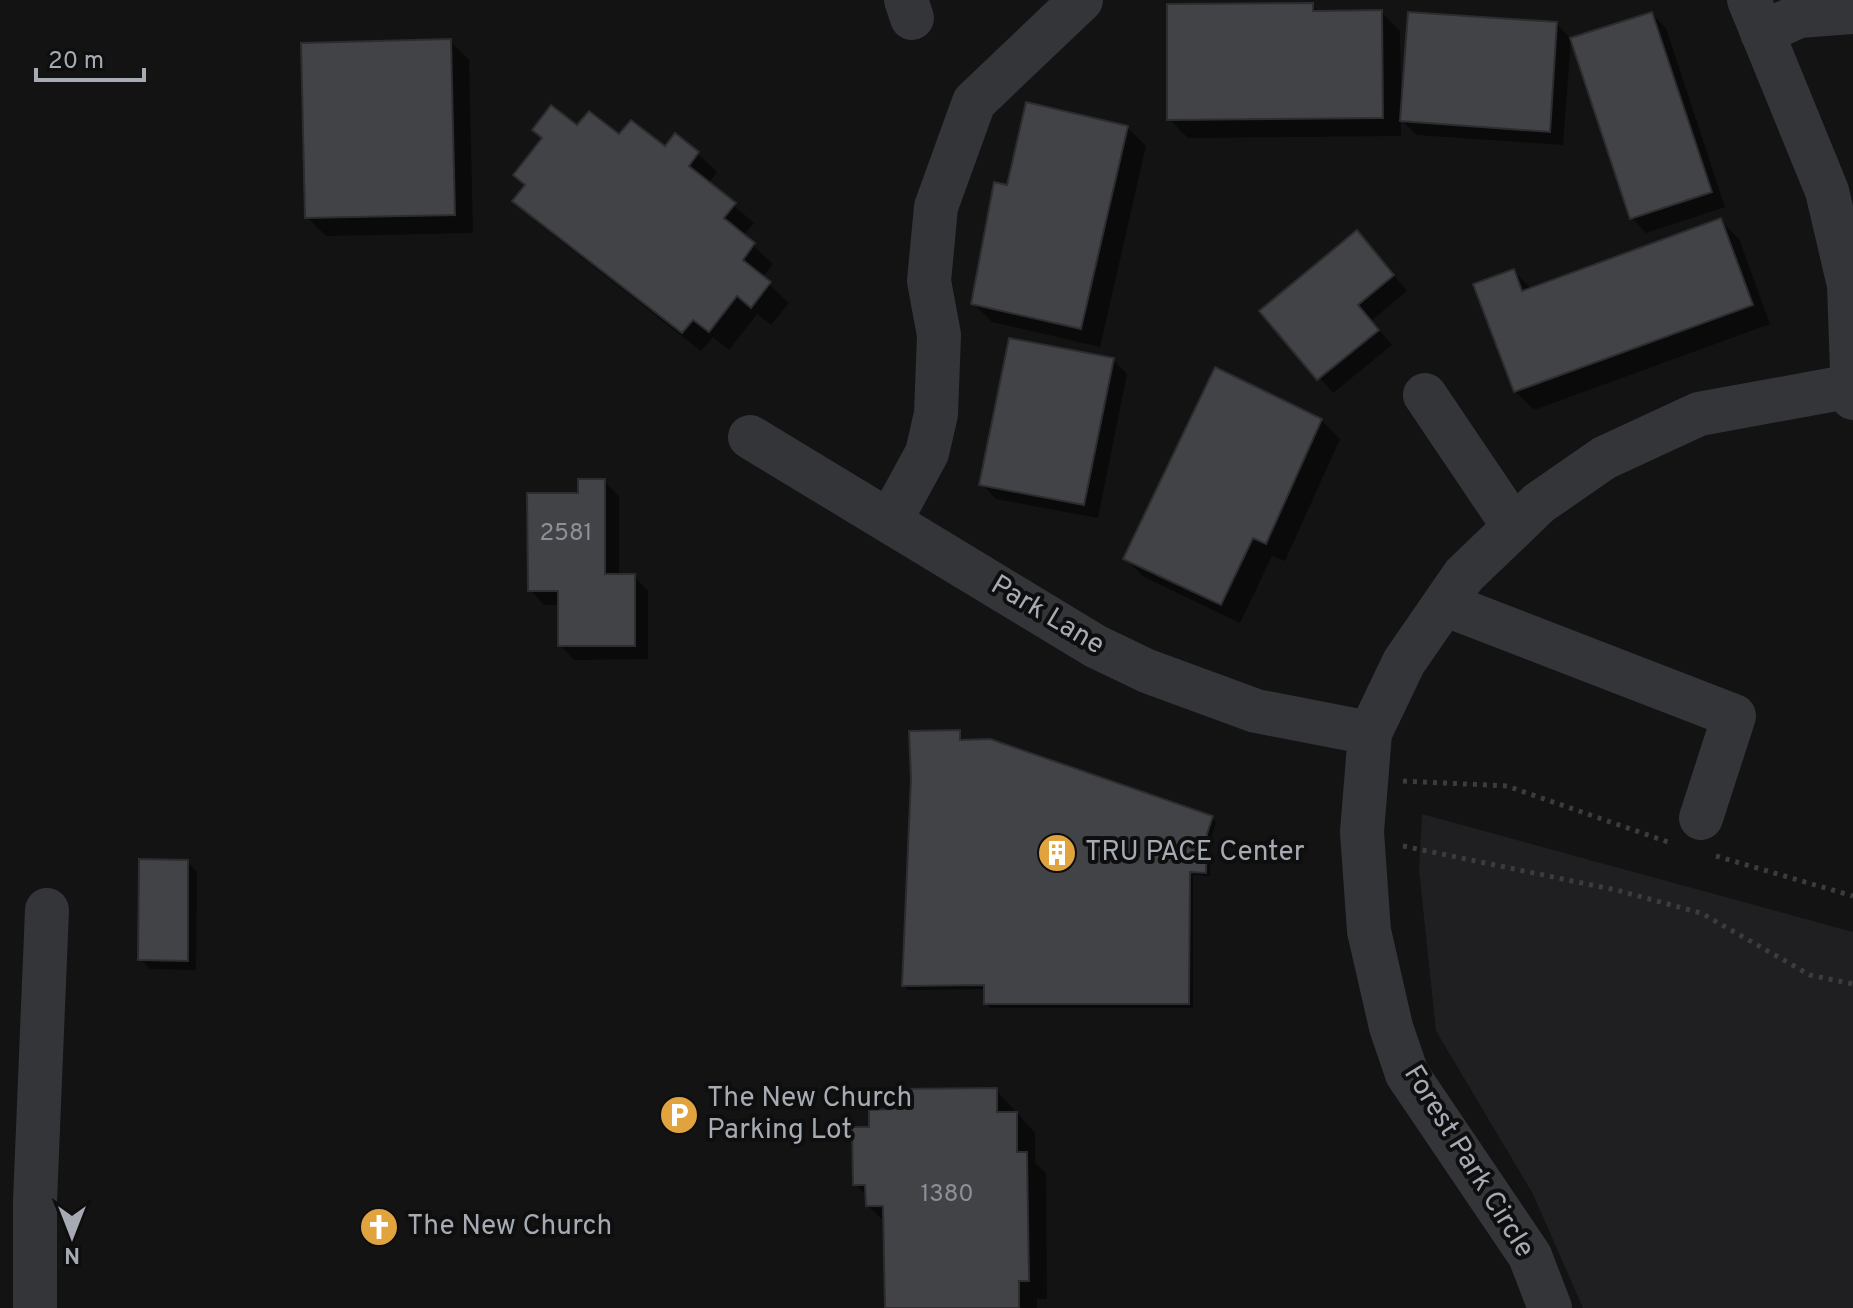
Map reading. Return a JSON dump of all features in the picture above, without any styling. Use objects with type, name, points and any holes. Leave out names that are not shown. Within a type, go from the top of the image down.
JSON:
[{"type":"street","points":[[890,521],[927,453],[936,414],[939,335],[929,281],[936,207],[974,102],[1081,0]]},
{"type":"street","points":[[1852,392],[1849,285],[1840,186],[1755,16],[1853,12]]},
{"type":"street","name":"Forest Park Circle","points":[[1550,1308],[1530,1256],[1407,1074],[1391,1027],[1369,931],[1363,846],[1370,733],[1404,662],[1464,575],[1539,503],[1604,458],[1699,414],[1852,392]]},
{"type":"street","points":[[1425,395],[1514,527]]},
{"type":"street","name":"Park Lane","points":[[750,437],[1095,646],[1147,671],[1256,711],[1370,733]]},
{"type":"street","points":[[1444,604],[1734,716],[1696,839]]},
{"type":"street","points":[[35,1308],[35,1201],[47,910]]},
{"type":"path","points":[[1402,781],[1507,786],[1621,828],[1696,839],[1853,896]]},
{"type":"path","points":[[1393,844],[1616,890],[1701,913],[1810,975],[1853,984]]},
{"type":"shaded area","points":[[1422,814],[1853,932],[1853,1308],[1583,1308],[1533,1194],[1436,1031],[1419,870]]},
{"type":"building","points":[[1313,3],[1313,11],[1382,10],[1383,118],[1167,120],[1167,4]]},
{"type":"building","points":[[1408,12],[1557,22],[1550,132],[1400,121]]},
{"type":"building","points":[[1652,12],[1712,192],[1630,219],[1570,38]]},
{"type":"building","points":[[451,39],[455,215],[305,218],[301,43]]},
{"type":"building","points":[[1026,102],[1128,126],[1081,329],[971,304],[994,182],[1007,185]]},
{"type":"building","points":[[551,105],[577,125],[589,111],[619,134],[631,120],[665,146],[675,133],[699,152],[689,166],[736,203],[724,218],[755,243],[743,260],[771,282],[751,308],[737,296],[709,332],[693,320],[682,333],[512,201],[525,185],[513,175],[542,138],[532,130]]},
{"type":"building","points":[[1721,218],[1753,305],[1514,392],[1473,284],[1514,269],[1522,291]]},
{"type":"building","points":[[1357,230],[1394,275],[1358,305],[1379,330],[1317,380],[1259,311]]},
{"type":"building","points":[[1009,338],[1114,358],[1084,505],[979,485]]},
{"type":"building","points":[[1215,367],[1322,419],[1266,544],[1253,538],[1221,605],[1123,559]]},
{"type":"building","points":[[578,479],[605,479],[605,574],[635,574],[635,646],[558,646],[558,591],[528,591],[527,493],[578,493]]},
{"type":"building","name":"TRU PACE Center","points":[[960,730],[960,740],[990,739],[1213,816],[1207,834],[1206,873],[1190,872],[1189,1004],[984,1004],[984,985],[902,986],[911,779],[909,731]]},
{"type":"building","points":[[139,859],[188,860],[188,961],[138,960]]},
{"type":"building","points":[[997,1088],[997,1112],[1017,1112],[1017,1152],[1027,1152],[1029,1281],[1019,1281],[1019,1308],[885,1308],[883,1206],[866,1206],[865,1185],[853,1185],[852,1127],[869,1127],[869,1110],[891,1109],[891,1089]]},
{"type":"place","name":"TRU PACE Center","points":[[1057,853]]},
{"type":"place","name":"The New Church Parking Lot","points":[[679,1115]]},
{"type":"place","name":"The New Church","points":[[379,1227]]}]
